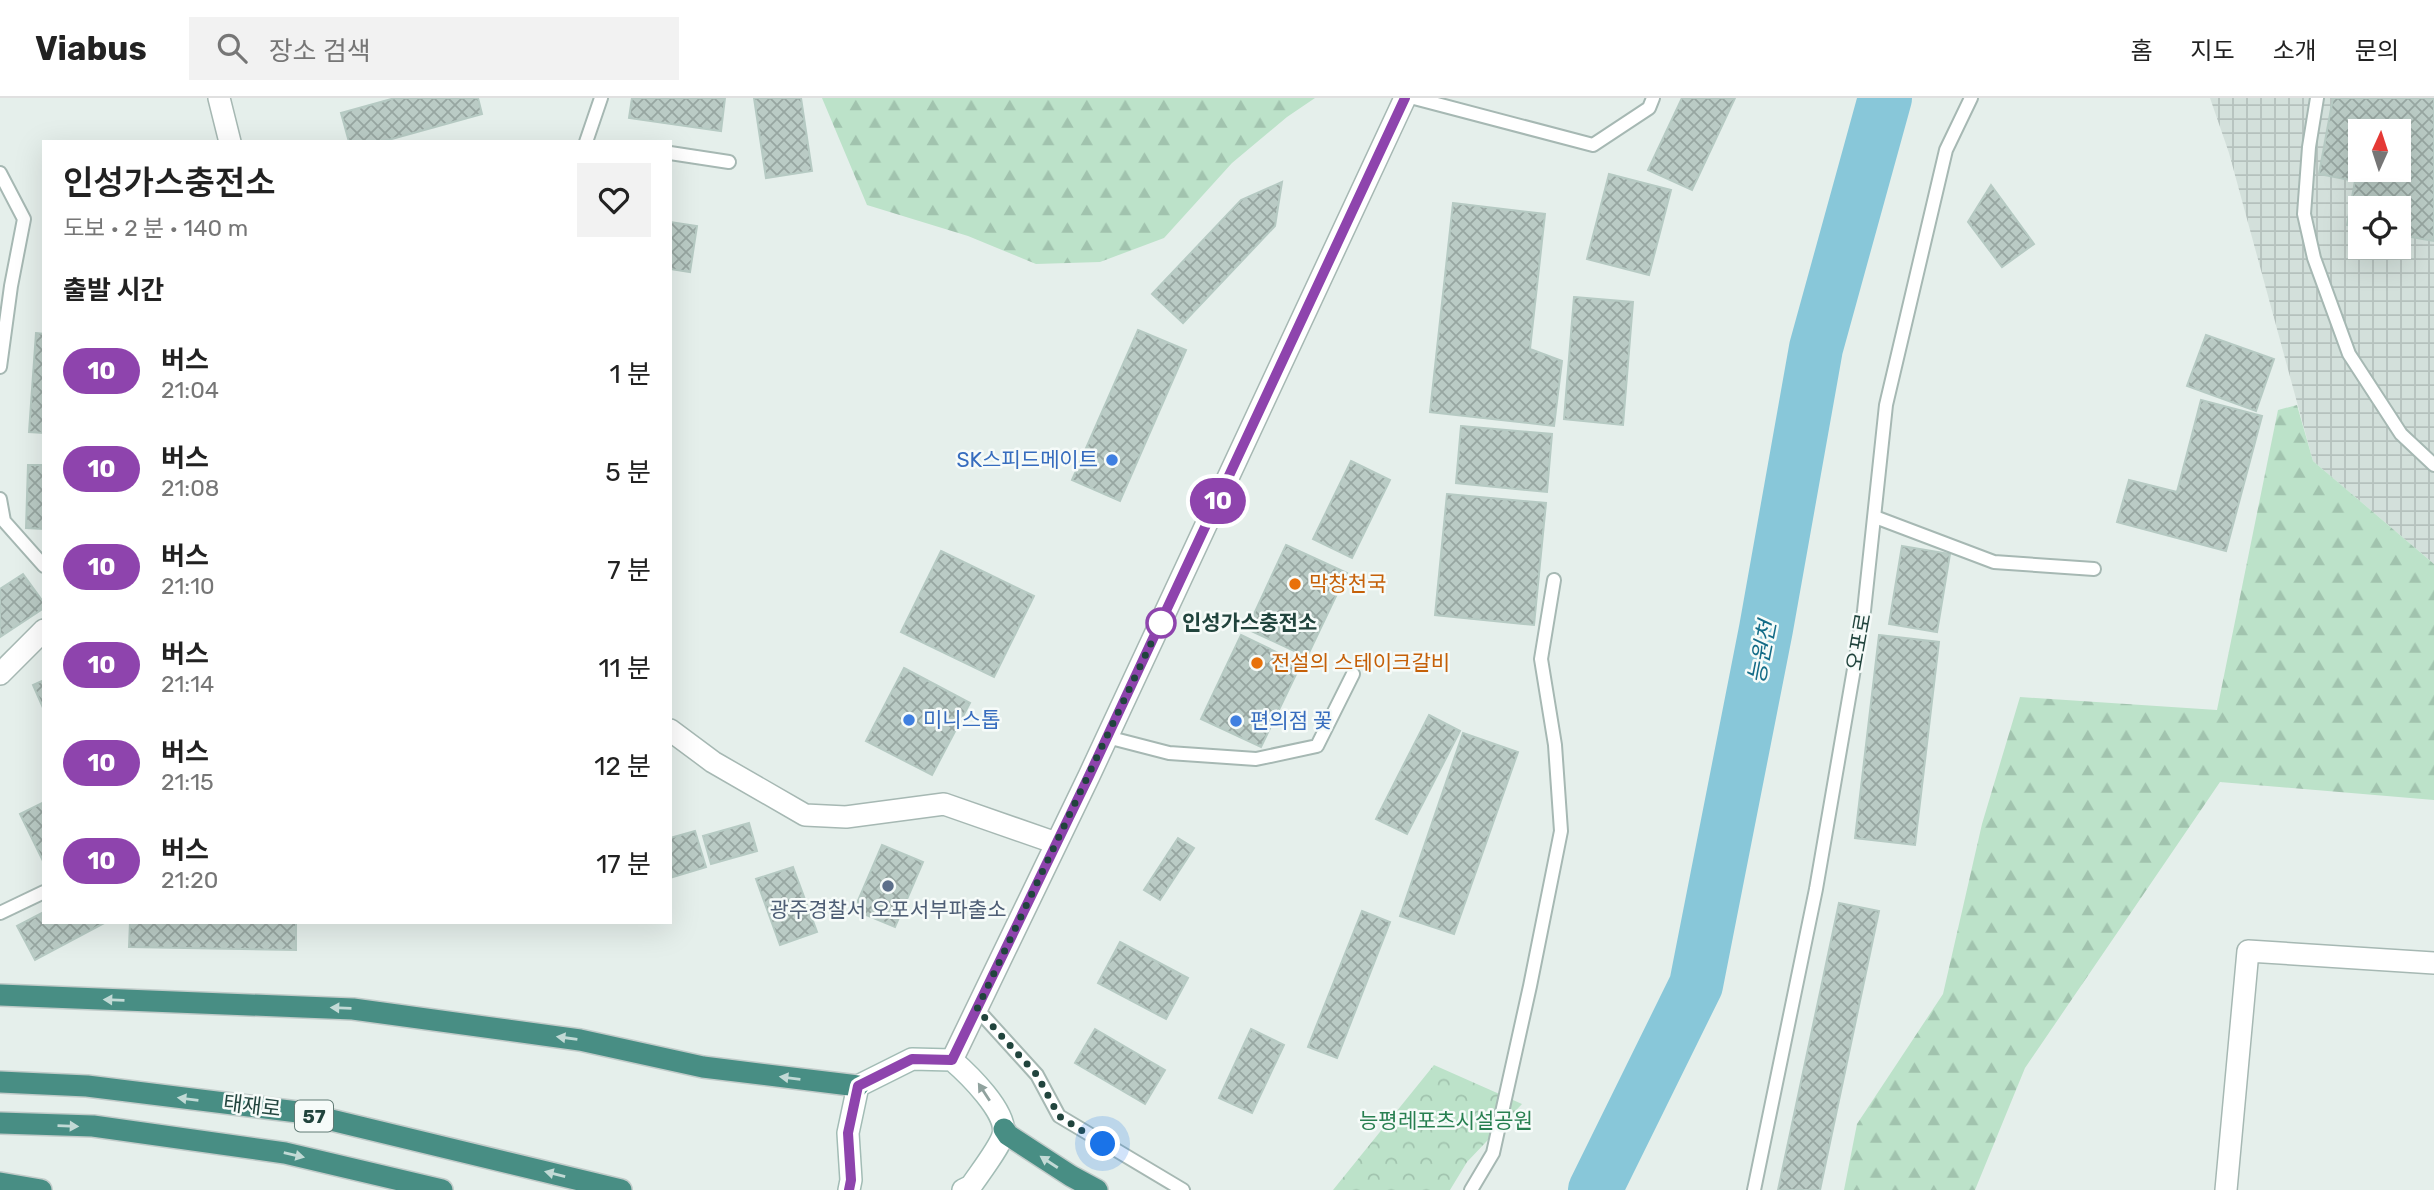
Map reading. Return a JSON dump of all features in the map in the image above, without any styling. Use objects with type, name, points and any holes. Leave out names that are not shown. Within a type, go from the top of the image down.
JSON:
[{"type":"highway","points":[[0,995],[353,1009],[580,1040],[703,1067],[858,1086]]},
{"type":"highway","name":"태재로","points":[[0,1082],[87,1086],[298,1112],[621,1190]]},
{"type":"highway","name":"태재로","points":[[0,1123],[93,1126],[285,1153],[442,1190]]},
{"type":"highway","points":[[1003,1129],[1071,1176],[1097,1190]]},
{"type":"highway","points":[[0,1183],[41,1190]]},
{"type":"street","points":[[219,98],[230,140]]},
{"type":"street","points":[[952,1060],[1107,737],[1405,98]]},
{"type":"street","points":[[0,674],[42,632]]},
{"type":"street","points":[[672,731],[713,762],[806,815],[846,817],[944,804],[1056,843]]},
{"type":"street","points":[[2226,1190],[2248,951],[2434,963]]},
{"type":"street","points":[[849,1190],[851,1180],[848,1133],[858,1086],[912,1059],[952,1060],[980,1085],[1003,1124],[1003,1136],[971,1186],[963,1190]]},
{"type":"lane","points":[[587,140],[601,98]]},
{"type":"lane","points":[[1414,98],[1593,145],[1649,108],[1653,98]]},
{"type":"lane","name":"오포로","points":[[1754,1190],[1816,889],[1864,611],[1889,392],[1946,150],[1971,98]]},
{"type":"lane","points":[[2317,98],[2309,147],[2304,214],[2314,258],[2349,354],[2401,434],[2434,465]]},
{"type":"lane","points":[[672,153],[729,162]]},
{"type":"lane","points":[[0,173],[24,219],[11,286],[0,367]]},
{"type":"lane","points":[[0,499],[5,521],[42,564]]},
{"type":"lane","points":[[1874,517],[1994,562],[2094,569]]},
{"type":"lane","points":[[1471,1190],[1493,1153],[1561,831],[1555,745],[1541,659],[1554,580]]},
{"type":"lane","points":[[1107,737],[1169,753],[1256,759],[1317,746],[1353,674]]},
{"type":"lane","points":[[0,913],[42,893]]},
{"type":"lane","points":[[977,1009],[1037,1075],[1059,1116],[1182,1190]]},
{"type":"shaded area","points":[[2210,98],[2434,98],[2434,564],[2313,461],[2229,153]]},
{"type":"green space","points":[[822,98],[1315,98],[1287,117],[1232,163],[1164,238],[1100,262],[1036,264],[968,236],[867,205]]},
{"type":"green space","points":[[2297,405],[2313,461],[2434,564],[2434,800],[2220,782],[2025,1068],[1975,1190],[1844,1190],[1857,1124],[1943,994],[1982,824],[2020,697],[2217,710],[2278,410]]},
{"type":"green space","name":"능평레포츠시설공원","points":[[1434,1065],[1522,1104],[1467,1162],[1450,1190],[1333,1190]]},
{"type":"building","points":[[395,98],[478,98],[482,114],[388,140],[348,140],[341,113]]},
{"type":"building","points":[[632,98],[725,98],[721,131],[629,118]]},
{"type":"building","points":[[754,98],[801,98],[812,171],[766,178]]},
{"type":"building","points":[[1682,98],[1735,98],[1692,190],[1648,170]]},
{"type":"building","points":[[2333,98],[2434,98],[2434,241],[2411,237],[2411,196],[2352,196],[2355,182],[2412,182],[2412,119],[2348,119],[2348,180],[2319,174]]},
{"type":"building","points":[[1609,174],[1671,190],[1649,275],[1587,259]]},
{"type":"building","points":[[1282,182],[1275,226],[1183,323],[1152,294],[1241,200]]},
{"type":"building","points":[[1991,185],[2034,244],[2002,267],[1968,222]]},
{"type":"building","points":[[1453,203],[1545,214],[1530,349],[1562,361],[1554,426],[1430,412]]},
{"type":"building","points":[[672,222],[697,226],[690,272],[672,269]]},
{"type":"building","points":[[1574,297],[1633,302],[1623,425],[1564,419]]},
{"type":"building","points":[[1138,330],[1186,350],[1120,501],[1072,480]]},
{"type":"building","points":[[36,333],[42,334],[42,433],[29,432]]},
{"type":"building","points":[[2206,335],[2274,359],[2256,411],[2187,386]]},
{"type":"building","points":[[2201,400],[2262,416],[2226,551],[2117,522],[2129,480],[2177,492]]},
{"type":"building","points":[[1461,426],[1552,434],[1547,492],[1456,483]]},
{"type":"building","points":[[1351,461],[1390,480],[1352,558],[1313,539]]},
{"type":"building","points":[[28,465],[42,465],[42,529],[26,528]]},
{"type":"building","points":[[1447,494],[1546,503],[1534,625],[1435,615]]},
{"type":"building","points":[[1286,545],[1347,573],[1307,657],[1247,629]]},
{"type":"building","points":[[1902,546],[1950,554],[1937,632],[1889,624]]},
{"type":"building","points":[[941,551],[1034,596],[994,677],[901,632]]},
{"type":"building","points":[[23,574],[42,600],[42,609],[0,637],[0,589]]},
{"type":"building","points":[[1241,635],[1301,664],[1261,747],[1201,719]]},
{"type":"building","points":[[1879,635],[1939,642],[1915,845],[1855,838]]},
{"type":"building","points":[[904,668],[970,703],[932,775],[866,741]]},
{"type":"building","points":[[42,681],[42,705],[33,685]]},
{"type":"building","points":[[1429,715],[1460,731],[1407,834],[1376,819]]},
{"type":"building","points":[[1463,733],[1518,752],[1454,934],[1400,916]]},
{"type":"building","points":[[42,803],[42,859],[20,814]]},
{"type":"building","points":[[749,823],[757,851],[711,864],[703,836]]},
{"type":"building","points":[[695,831],[706,867],[672,877],[672,837]]},
{"type":"building","points":[[1178,838],[1194,848],[1160,900],[1144,890]]},
{"type":"building","name":"광주경찰서 오포서부파출소","points":[[882,845],[923,862],[895,927],[854,910]]},
{"type":"building","points":[[793,867],[817,932],[780,945],[756,879]]},
{"type":"building","points":[[1839,903],[1879,911],[1820,1190],[1778,1190]]},
{"type":"building","points":[[1362,911],[1390,922],[1337,1058],[1308,1047]]},
{"type":"building","points":[[42,913],[42,924],[102,924],[35,960],[17,926]]},
{"type":"building","points":[[130,924],[296,924],[296,950],[129,947]]},
{"type":"building","points":[[1120,942],[1188,978],[1166,1019],[1098,983]]},
{"type":"building","points":[[1095,1029],[1165,1070],[1145,1104],[1075,1063]]},
{"type":"building","points":[[1251,1029],[1284,1045],[1252,1113],[1219,1098]]},
{"type":"waterway","name":"능원천","points":[[1595,1190],[1696,985],[1766,629],[1816,348],[1885,98]]},
{"type":"bus line","name":"10","points":[[849,1190],[851,1180],[848,1133],[858,1086],[912,1059],[952,1060],[1089,776],[1405,98]]},
{"type":"place","name":"SK스피드메이트","points":[[1112,460]]},
{"type":"place","name":"막창천국","points":[[1295,584]]},
{"type":"place","name":"인성가스충전소","points":[[1161,623]]},
{"type":"place","name":"전설의 스테이크갈비","points":[[1257,663]]},
{"type":"place","name":"미니스톱","points":[[909,720]]},
{"type":"place","name":"편의점 꽃","points":[[1236,721]]},
{"type":"place","name":"광주경찰서 오포서부파출소","points":[[888,886]]},
{"type":"route","points":[[1103,1144],[1059,1116],[1037,1075],[977,1009],[1165,614],[1161,623]]}]
